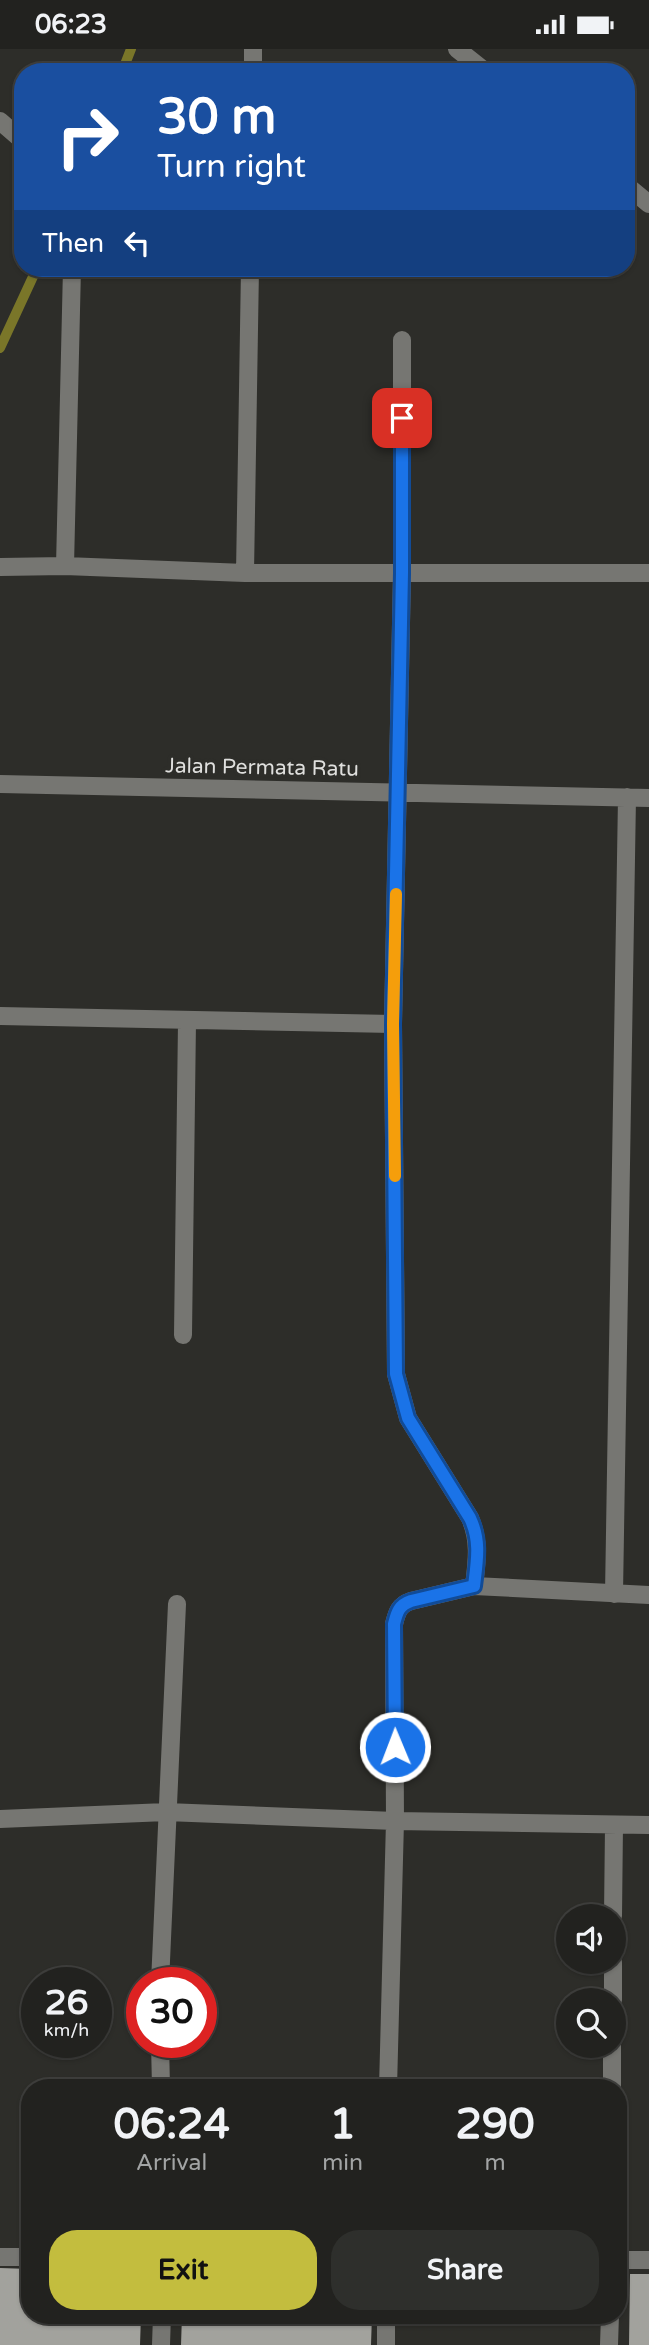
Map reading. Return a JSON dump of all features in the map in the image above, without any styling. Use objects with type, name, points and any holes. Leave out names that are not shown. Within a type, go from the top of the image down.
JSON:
[{"type":"street","points":[[457,49],[475,63]]},
{"type":"street","points":[[0,121],[14,133]]},
{"type":"street","points":[[635,192],[649,204]]},
{"type":"street","points":[[65,566],[72,277]]},
{"type":"street","points":[[244,573],[250,277]]},
{"type":"street","points":[[402,340],[402,573],[393,1024],[396,1374],[408,1418],[477,1532],[479,1552],[474,1586]]},
{"type":"street","points":[[0,567],[65,566],[244,573],[649,573]]},
{"type":"street","name":"Jalan Permata Ratu","points":[[0,784],[649,798]]},
{"type":"street","points":[[614,1594],[627,797]]},
{"type":"street","points":[[0,1016],[393,1024]]},
{"type":"street","points":[[183,1335],[187,1021]]},
{"type":"street","points":[[388,2079],[395,1821],[394,1624],[398,1609],[411,1601],[474,1586],[649,1595]]},
{"type":"street","points":[[161,1967],[177,1604]]},
{"type":"street","points":[[0,1819],[166,1812],[395,1821],[649,1825]]},
{"type":"street","points":[[613,1904],[614,1825]]},
{"type":"street","points":[[160,2058],[160,2079]]},
{"type":"street","points":[[612,2058],[612,2079]]},
{"type":"street","points":[[0,2257],[21,2257]]},
{"type":"street","points":[[627,2260],[649,2260]]},
{"type":"street","points":[[162,2324],[162,2345]]},
{"type":"street","points":[[386,2324],[386,2345]]},
{"type":"street","points":[[609,2345],[610,2324]]},
{"type":"building","points":[[0,2268],[21,2269],[21,2324],[141,2324],[140,2345],[0,2345]]},
{"type":"building","points":[[630,2274],[649,2274],[649,2345],[629,2345]]},
{"type":"building","points":[[182,2324],[372,2324],[371,2345],[181,2345]]},
{"type":"waterway","points":[[126,63],[131,49]]},
{"type":"waterway","points":[[0,348],[33,277]]},
{"type":"slow traffic","points":[[395,1176],[393,1024],[396,894]]},
{"type":"route","points":[[395,1747],[394,1624],[398,1609],[411,1601],[474,1586],[479,1552],[477,1532],[470,1518],[408,1418],[396,1374],[393,1024],[402,573],[402,418]]}]
